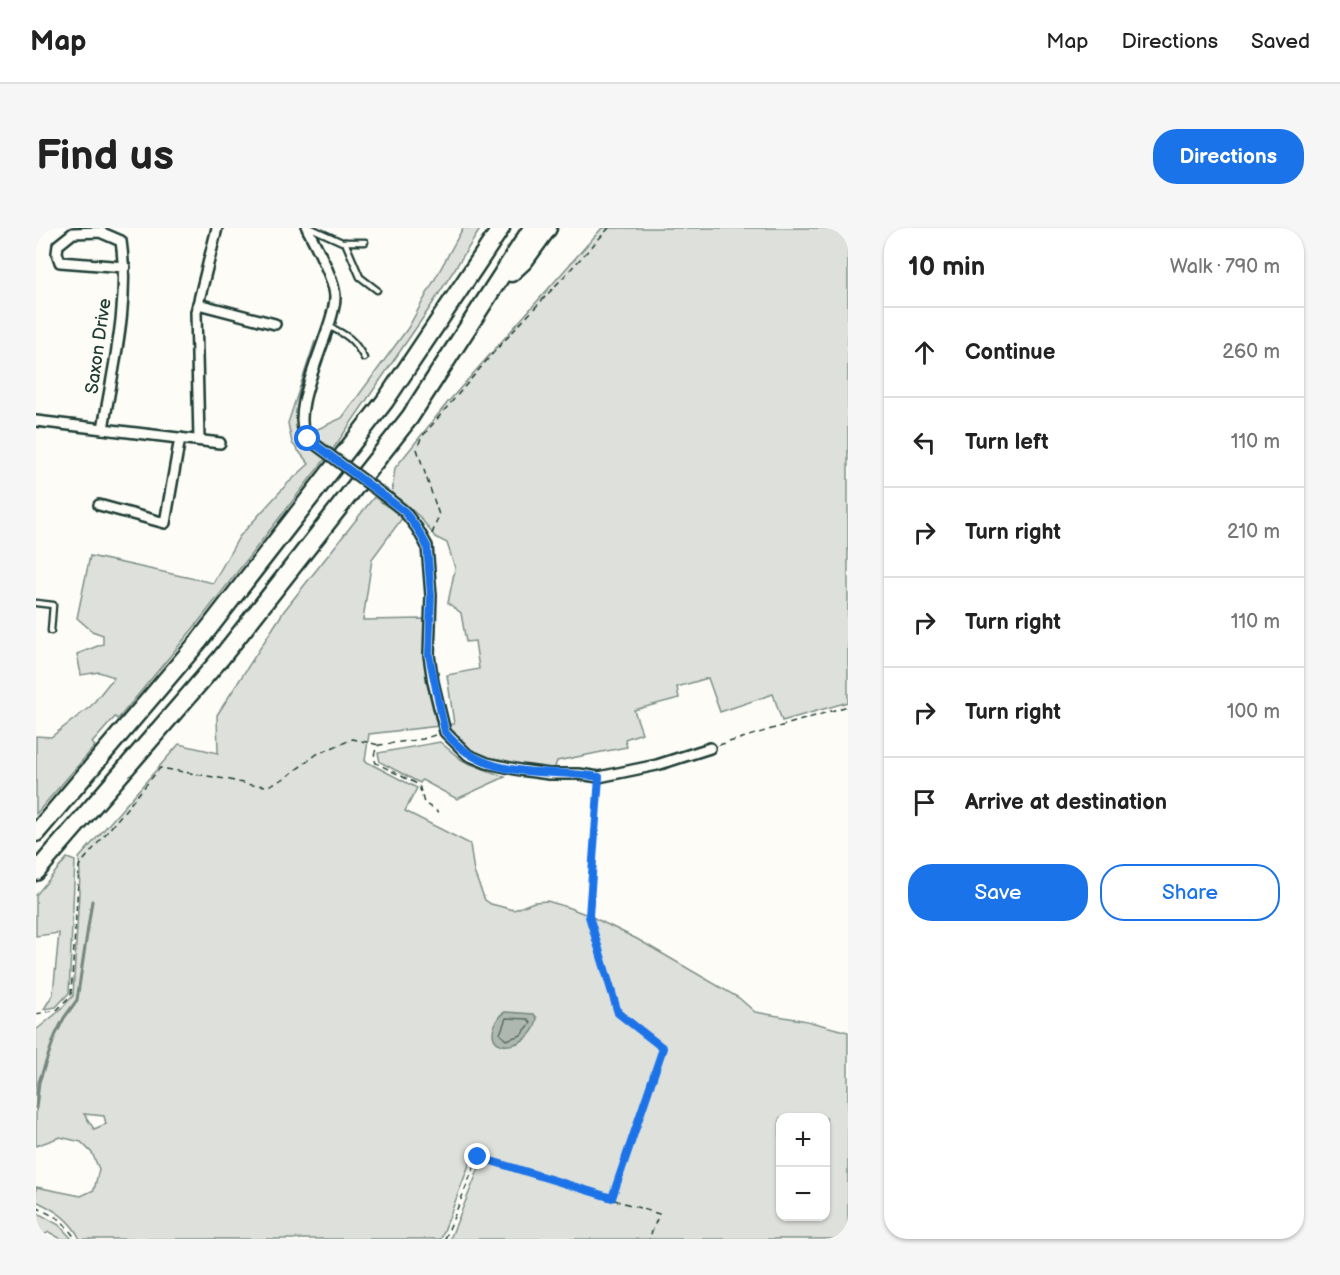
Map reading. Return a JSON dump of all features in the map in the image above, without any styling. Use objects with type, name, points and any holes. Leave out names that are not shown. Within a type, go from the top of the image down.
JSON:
[{"type":"highway","points":[[36,833],[199,640],[385,401],[501,228]]},
{"type":"highway","points":[[38,871],[220,658],[410,417],[532,228]]},
{"type":"highway","points":[[492,290],[524,261],[548,228]]},
{"type":"street","points":[[199,441],[196,312],[217,228]]},
{"type":"street","points":[[309,228],[335,294],[334,308],[302,414],[302,430],[308,439],[404,511],[427,546],[431,595],[429,655],[445,732],[468,755],[487,763],[539,773],[599,777],[657,765],[710,748]]},
{"type":"street","name":"Saxon Drive","points":[[103,429],[118,341],[125,267],[120,241],[100,232],[72,233],[58,245],[57,254],[60,262],[125,267]]},
{"type":"street","points":[[198,304],[275,324]]},
{"type":"street","points":[[36,421],[220,443]]},
{"type":"street","points":[[99,505],[165,523],[180,438]]},
{"type":"lane","points":[[309,228],[345,242],[365,242]]},
{"type":"lane","points":[[345,242],[360,277],[377,290]]},
{"type":"lane","points":[[328,326],[347,334],[357,345],[364,358]]},
{"type":"lane","points":[[36,603],[53,605],[51,631]]},
{"type":"path","points":[[427,546],[439,515],[417,449],[421,438],[494,352],[609,228]]},
{"type":"path","points":[[710,748],[848,705]]},
{"type":"path","points":[[36,1014],[57,1010],[71,995],[80,866],[160,768],[251,785],[268,786],[285,778],[317,754],[354,739],[379,745],[423,739],[445,732]]},
{"type":"path","points":[[379,745],[375,750],[376,763],[418,785],[424,803],[438,812]]},
{"type":"path","points":[[599,777],[589,916],[618,1013],[663,1048],[612,1198]]},
{"type":"path","points":[[445,1239],[478,1157],[659,1214],[649,1239]]},
{"type":"path","points":[[36,1207],[61,1220],[76,1239]]},
{"type":"shaded area","points":[[463,228],[481,228],[429,309],[331,452],[310,437],[309,433],[342,418],[408,328]]},
{"type":"shaded area","points":[[602,228],[848,228],[848,702],[782,721],[773,694],[720,712],[708,678],[677,687],[679,698],[634,710],[642,733],[625,739],[627,747],[557,761],[554,770],[505,762],[476,754],[463,745],[447,724],[454,724],[447,675],[479,669],[475,641],[466,642],[461,613],[448,603],[455,568],[447,543],[435,537],[420,517],[392,493],[395,468],[448,402]]},
{"type":"shaded area","points":[[315,341],[297,420],[303,437],[326,458],[196,625],[118,719],[115,717],[92,743],[95,746],[36,814],[36,736],[51,737],[91,706],[114,677],[99,672],[81,675],[77,654],[103,644],[103,635],[92,631],[77,618],[90,556],[213,583],[239,537],[287,484],[309,464],[292,443],[288,423]]},
{"type":"shaded area","points":[[374,497],[403,517],[372,559],[363,620],[425,619],[429,673],[439,726],[369,734],[365,761],[417,788],[405,811],[470,844],[474,872],[485,900],[491,904],[514,910],[534,902],[547,901],[564,906],[637,939],[739,998],[755,1012],[807,1021],[848,1032],[848,1239],[450,1239],[482,1161],[472,1157],[441,1239],[80,1239],[72,1226],[61,1216],[36,1201],[36,1187],[81,1196],[94,1190],[99,1169],[92,1153],[81,1142],[60,1137],[36,1146],[36,1030],[73,996],[79,858],[179,744],[218,753],[217,715],[284,611]],"holes":[[[84,1114],[104,1116],[106,1124],[94,1129]]]},
{"type":"shaded area","points":[[440,742],[463,761],[505,777],[457,799],[422,780],[420,783],[380,762],[378,753]]},
{"type":"shaded area","points":[[67,858],[75,861],[69,993],[56,1007],[44,1009],[53,994],[59,933],[36,936],[36,895]]},
{"type":"shaded area","points":[[36,1212],[59,1225],[72,1239],[61,1239],[49,1232],[36,1239]]},
{"type":"water","points":[[505,1012],[534,1014],[537,1018],[528,1036],[512,1045],[497,1042],[493,1036],[498,1018]]},
{"type":"waterway","points":[[36,1108],[39,1082],[55,1036],[77,1000],[92,901]]},
{"type":"route","points":[[308,439],[404,511],[427,546],[431,595],[429,655],[440,713],[445,732],[451,740],[468,755],[487,763],[549,774],[599,777],[589,916],[618,1013],[663,1048],[612,1198],[478,1157]]}]
